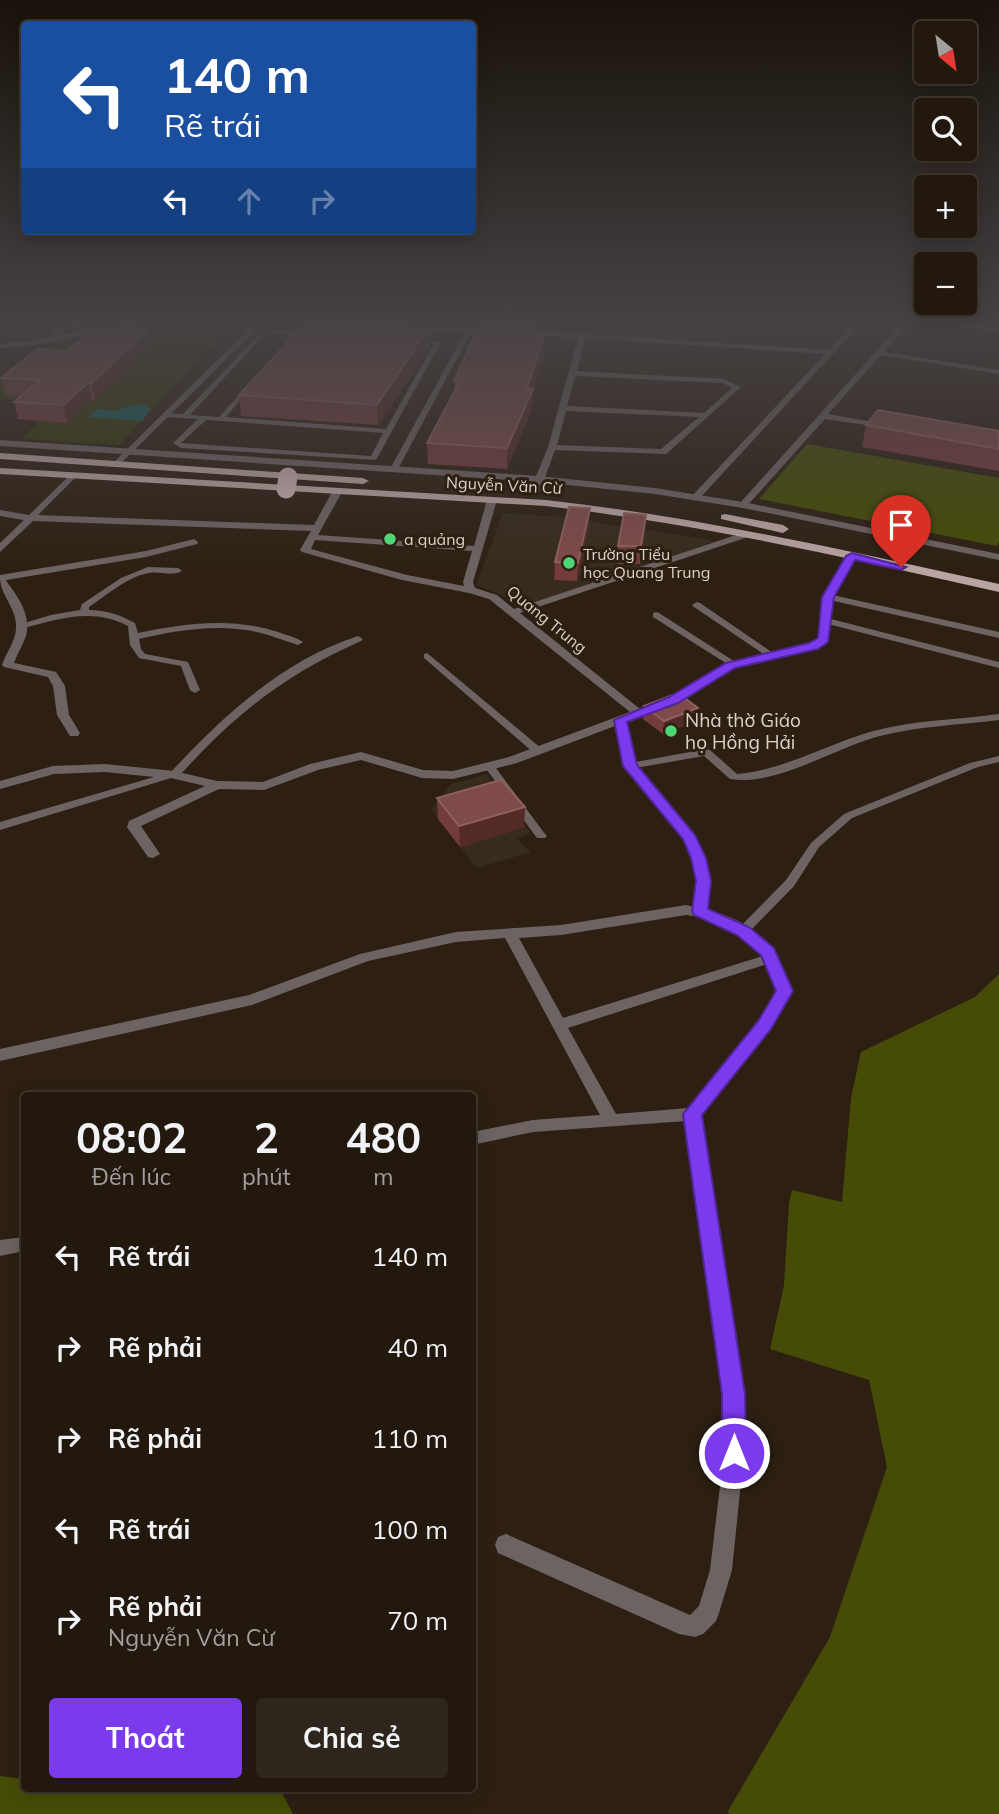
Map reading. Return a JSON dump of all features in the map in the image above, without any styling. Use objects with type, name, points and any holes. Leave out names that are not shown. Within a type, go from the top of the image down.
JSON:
[{"type":"main road","name":"Nguyễn Văn Cừ","points":[[0,456],[118,463],[287,483],[337,492],[619,510],[749,528],[999,576]]},
{"type":"main road","name":"Nguyễn Văn Cừ","points":[[0,472],[287,483],[537,485],[672,507],[852,556],[999,588]]},
{"type":"street","points":[[118,463],[179,402]]},
{"type":"street","points":[[397,483],[394,469],[430,402]]},
{"type":"street","points":[[537,485],[552,447],[564,402]]},
{"type":"street","points":[[552,447],[663,452],[719,402]]},
{"type":"street","points":[[696,497],[784,402]]},
{"type":"street","points":[[743,505],[836,402]]},
{"type":"street","points":[[563,408],[705,415]]},
{"type":"street","points":[[823,416],[891,427]]},
{"type":"street","name":"Nguyễn Văn Cừ","points":[[0,443],[360,463],[537,485],[696,497],[764,509],[942,551],[999,557]]},
{"type":"street","points":[[0,550],[72,476]]},
{"type":"street","points":[[316,533],[337,492]]},
{"type":"street","points":[[471,590],[468,582],[492,500]]},
{"type":"street","points":[[514,612],[749,528],[764,509]]},
{"type":"street","points":[[0,513],[32,518],[316,533],[478,549]]},
{"type":"street","name":"Quang Trung","points":[[316,533],[305,550],[406,578],[471,590],[493,597],[638,713]]},
{"type":"street","points":[[0,785],[53,770],[104,768],[174,775],[217,785],[264,786],[313,766],[361,756],[422,774],[453,775],[489,766],[538,751],[674,700],[735,664],[814,646],[824,640],[828,597],[852,556]]},
{"type":"street","points":[[0,579],[13,598],[23,625],[21,638],[10,656],[8,665],[52,674],[59,685],[64,715],[74,733]]},
{"type":"street","points":[[620,720],[630,766],[690,838],[699,858],[704,881],[700,911]]},
{"type":"street","points":[[0,826],[174,775]]},
{"type":"street","points":[[153,854],[134,824],[217,785]]},
{"type":"street","points":[[0,1055],[252,1000],[365,957],[456,936],[561,930],[686,910],[700,911],[743,931],[768,952],[785,991],[765,1025],[693,1114],[533,1126],[476,1138]]},
{"type":"street","points":[[509,933],[611,1120]]},
{"type":"street","points":[[559,1025],[771,958]]},
{"type":"street","points":[[506,1545],[687,1626],[695,1626],[708,1613],[721,1570],[729,1508],[734,1453],[734,1394],[693,1114]]},
{"type":"street","points":[[0,1248],[21,1244]]},
{"type":"lane","points":[[185,416],[198,402]]},
{"type":"lane","points":[[220,419],[236,402]]},
{"type":"lane","points":[[204,418],[177,443],[181,446],[360,463],[373,458],[404,402]]},
{"type":"lane","points":[[166,415],[387,431]]},
{"type":"lane","points":[[0,579],[146,554],[194,542]]},
{"type":"lane","points":[[84,612],[85,606],[124,580],[148,570],[178,571]]},
{"type":"lane","points":[[828,597],[999,635]]},
{"type":"lane","points":[[696,605],[771,655]]},
{"type":"lane","points":[[23,625],[84,612],[120,616],[132,625],[133,647],[142,656],[185,664],[195,690]]},
{"type":"lane","points":[[656,615],[735,664]]},
{"type":"lane","points":[[827,621],[999,664]]},
{"type":"lane","points":[[134,637],[196,627],[231,626],[260,629],[299,642]]},
{"type":"lane","points":[[174,775],[214,731],[256,694],[296,668],[358,639]]},
{"type":"lane","points":[[427,656],[538,751]]},
{"type":"lane","points":[[630,766],[706,751],[734,777],[759,777],[861,738],[907,726],[947,725],[999,717]]},
{"type":"lane","points":[[743,931],[790,883],[815,845],[848,816],[975,765],[999,759]]},
{"type":"lane","points":[[489,766],[541,836]]},
{"type":"shaded area","name":"Trường Tiểu học Quang Trung","points":[[503,513],[562,517],[715,541],[530,607],[476,585]]},
{"type":"shaded area","points":[[487,774],[530,832],[517,839],[531,852],[477,868],[431,810],[451,784]]},
{"type":"green space","points":[[37,402],[160,402],[119,445],[22,439],[56,403]]},
{"type":"green space","points":[[807,444],[999,478],[997,546],[759,499]]},
{"type":"green space","points":[[999,974],[999,1814],[729,1814],[728,1811],[830,1637],[887,1467],[869,1380],[770,1349],[784,1285],[792,1190],[842,1202],[851,1098],[861,1052],[975,997]]},
{"type":"green space","points":[[0,1776],[21,1779],[21,1792],[282,1792],[293,1814],[0,1814]]},
{"type":"water","points":[[140,404],[148,406],[150,410],[142,421],[88,417],[97,409],[118,411]]},
{"type":"building","points":[[14,402],[67,402],[63,405]]},
{"type":"building","points":[[331,402],[379,402],[377,405]]},
{"type":"building","points":[[449,402],[527,402],[507,448],[427,443]]},
{"type":"building","points":[[878,410],[999,431],[999,449],[866,425]]},
{"type":"building","points":[[569,507],[590,508],[578,563],[555,562]]},
{"type":"building","points":[[624,513],[646,515],[641,546],[618,546]]},
{"type":"building","points":[[678,693],[698,708],[664,721],[644,706]]},
{"type":"building","points":[[501,780],[525,807],[459,826],[437,798]]},
{"type":"place","name":"a quảng","points":[[390,539]]},
{"type":"place","name":"Trường Tiểu học Quang Trung","points":[[569,563]]},
{"type":"place","name":"Nhà thờ Giáo họ Hồng Hải","points":[[671,731]]},
{"type":"route","points":[[734,1453],[734,1394],[693,1114],[765,1025],[785,991],[768,952],[730,923],[700,911],[704,881],[699,858],[690,838],[630,766],[620,720],[674,700],[731,665],[814,646],[824,640],[827,632],[828,597],[852,556],[901,567]]}]
